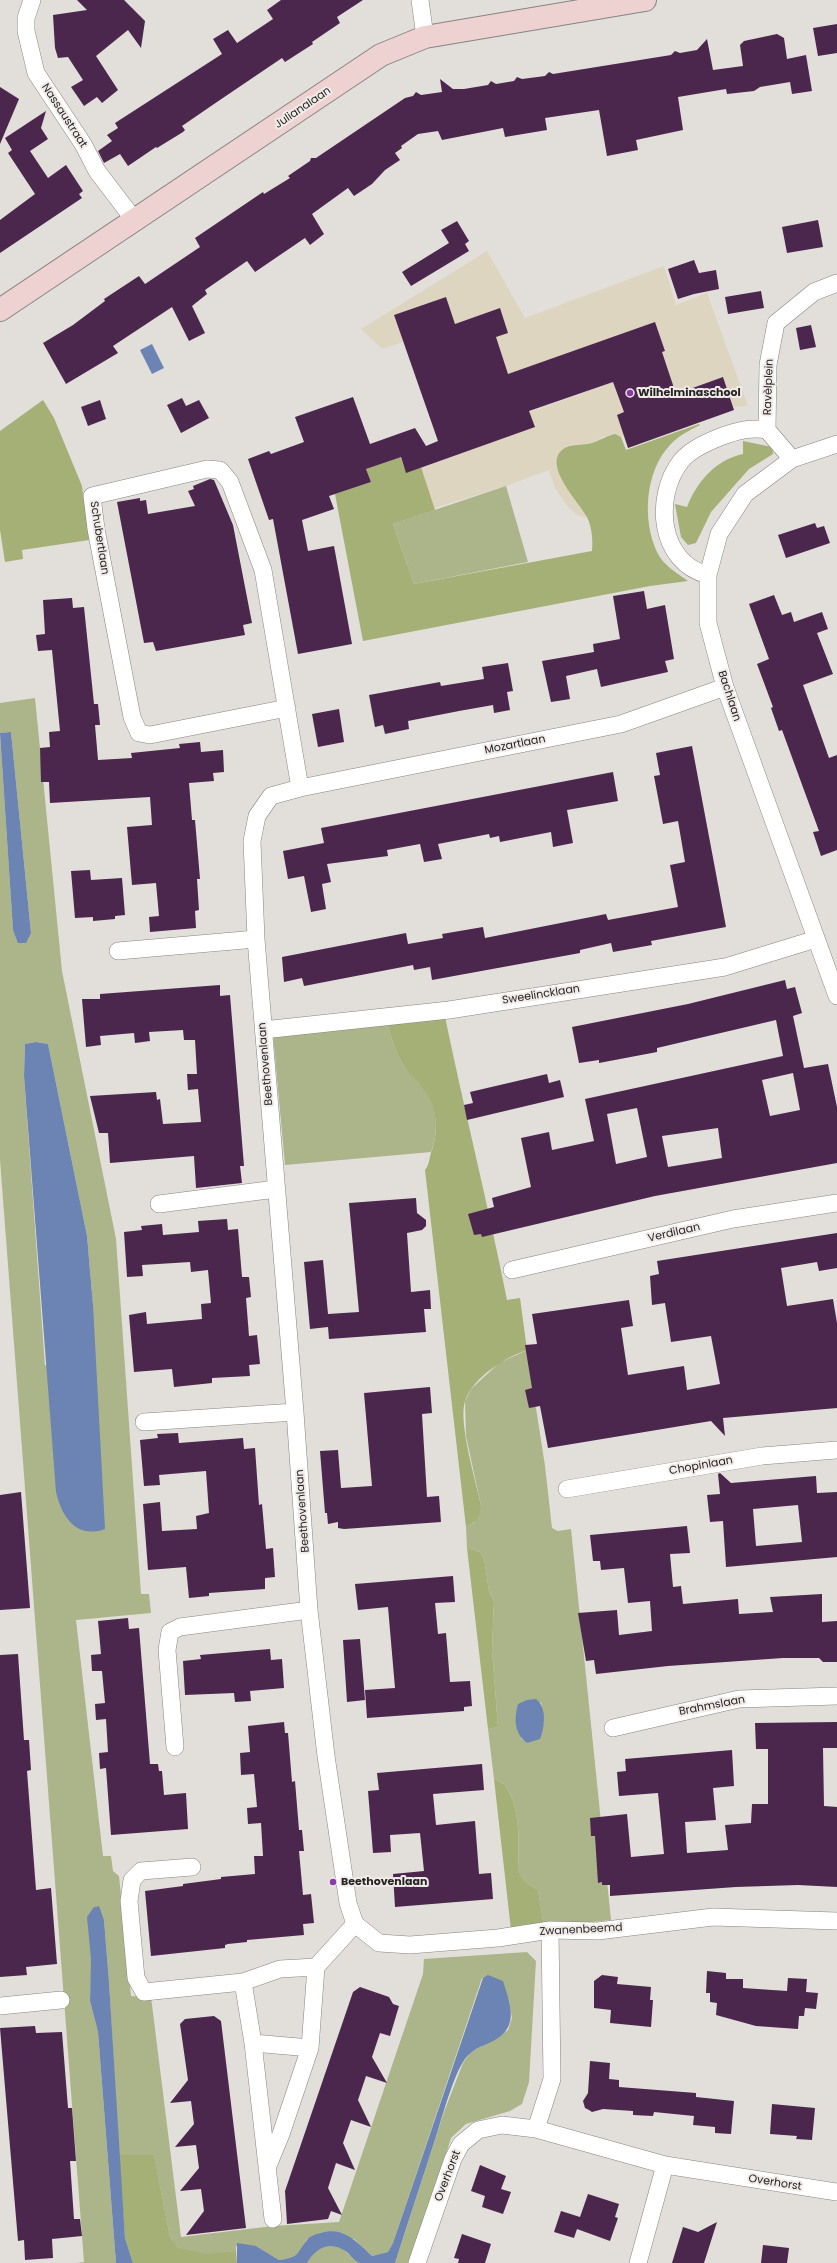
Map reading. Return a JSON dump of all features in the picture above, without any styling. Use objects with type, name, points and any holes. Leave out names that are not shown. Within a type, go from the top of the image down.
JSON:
[{"type":"main road","name":"Julianalaan","points":[[0,310],[382,55],[425,37],[645,0]]},
{"type":"street","name":"Nassaustraat","points":[[32,0],[26,18],[26,31],[36,73],[83,144],[97,171],[135,221]]},
{"type":"street","points":[[420,0],[425,37]]},
{"type":"street","name":"Ravèlplein","points":[[792,459],[767,430],[768,366],[776,323],[814,292],[837,283]]},
{"type":"street","name":"Ravèlplein","points":[[708,575],[688,567],[670,541],[664,511],[672,476],[682,460],[702,445],[745,429],[767,430]]},
{"type":"street","name":"Bachlaan","points":[[837,444],[792,459],[745,494],[719,534],[708,575],[708,623],[725,687],[837,996]]},
{"type":"street","name":"Schubertlaan","points":[[287,708],[150,735],[139,733],[132,717],[96,529],[92,496],[207,468],[220,470],[230,482],[263,570],[287,708],[300,788]]},
{"type":"street","name":"Mozartlaan","points":[[300,788],[621,724],[725,687]]},
{"type":"street","name":"Beethovenlaan","points":[[300,788],[271,796],[257,816],[252,841],[256,939],[295,1412],[309,1610],[326,1756],[348,1903],[355,1924]]},
{"type":"street","points":[[118,951],[256,939]]},
{"type":"street","name":"Sweelincklaan","points":[[263,1030],[449,1010],[725,967],[816,939]]},
{"type":"street","points":[[159,1204],[276,1189]]},
{"type":"street","name":"Verdilaan","points":[[512,1270],[733,1219],[837,1203]]},
{"type":"street","points":[[144,1422],[295,1412]]},
{"type":"street","name":"Chopinlaan","points":[[567,1489],[762,1456],[837,1450]]},
{"type":"street","points":[[175,1747],[167,1650],[170,1632],[180,1627],[309,1610]]},
{"type":"street","name":"Brahmslaan","points":[[613,1728],[739,1699],[837,1696]]},
{"type":"street","points":[[192,1867],[142,1871],[132,1880],[129,1901],[136,1978],[144,1992],[243,1982],[280,1969],[316,1967]]},
{"type":"street","name":"Zwanenbeemd","points":[[355,1924],[378,1943],[410,1945],[498,1938],[550,1930],[598,1931],[713,1917],[837,1921]]},
{"type":"street","points":[[267,2168],[281,2134],[310,2048],[316,1967],[355,1924]]},
{"type":"street","points":[[536,2129],[552,2079],[550,1930]]},
{"type":"street","points":[[243,1982],[253,2043],[273,2219]]},
{"type":"street","points":[[0,2006],[61,2000]]},
{"type":"street","points":[[253,2043],[310,2048]]},
{"type":"street","name":"Overhorst","points":[[417,2263],[453,2159],[461,2144],[478,2130],[502,2124],[536,2129],[665,2165],[837,2192]]},
{"type":"street","points":[[638,2263],[665,2165]]},
{"type":"shaded area","points":[[487,251],[525,318],[664,266],[676,305],[707,293],[748,406],[733,407],[723,377],[617,415],[624,436],[621,437],[615,434],[603,437],[595,442],[563,449],[557,456],[556,463],[562,479],[588,519],[576,514],[568,507],[555,488],[549,470],[506,486],[434,508],[421,467],[535,427],[531,416],[528,417],[527,413],[608,384],[612,380],[621,404],[673,386],[666,362],[662,363],[659,353],[665,351],[655,323],[508,374],[496,337],[508,333],[499,308],[455,324],[446,297],[394,315],[403,342],[382,349],[361,329]]},
{"type":"green space","points":[[43,400],[54,418],[82,486],[89,540],[22,550],[23,559],[5,562],[0,530],[0,431]]},
{"type":"green space","points":[[699,424],[700,425],[688,431],[670,445],[662,456],[655,468],[648,496],[649,525],[657,552],[667,565],[688,581],[650,586],[363,641],[335,494],[371,482],[366,469],[400,456],[406,472],[421,467],[435,510],[393,524],[414,584],[592,551],[592,534],[589,521],[559,474],[557,457],[562,450],[573,445],[595,442],[615,434],[621,437],[626,450]]},
{"type":"green space","points":[[743,441],[772,447],[773,454],[749,469],[711,512],[696,543],[688,545],[681,537],[675,504],[687,507],[696,489],[708,473],[724,461],[743,454]]},
{"type":"green space","points":[[506,486],[528,562],[414,584],[393,524]]},
{"type":"green space","points":[[35,698],[62,971],[116,1239],[141,1594],[149,1594],[151,1613],[76,1620],[103,1856],[111,1856],[113,1871],[119,1876],[131,1996],[151,1997],[181,2237],[273,2226],[339,2222],[423,1974],[424,1959],[527,1952],[536,1961],[529,2082],[522,2104],[510,2111],[466,2124],[451,2138],[413,2263],[395,2263],[444,2112],[463,2063],[470,2053],[508,2030],[512,2018],[509,2000],[482,1978],[393,2243],[388,2252],[372,2256],[354,2239],[307,2239],[296,2255],[279,2260],[256,2246],[236,2246],[236,2251],[214,2254],[191,2253],[178,2248],[170,2237],[154,2156],[119,2155],[104,1920],[98,1906],[94,1907],[90,2001],[98,2032],[116,2263],[76,2263],[84,2262],[0,1160],[0,733],[0,703]],"holes":[[[11,732],[31,933],[28,937],[13,930],[0,733]],[[36,1042],[48,1044],[87,1236],[93,1305],[45,1366],[24,1076],[25,1044]]]},
{"type":"green space","points":[[444,1012],[507,1300],[520,1298],[527,1350],[491,1369],[475,1384],[465,1401],[463,1411],[466,1437],[481,1506],[477,1519],[466,1527],[425,1170],[429,1163],[436,1134],[434,1110],[428,1096],[419,1083],[407,1071],[402,1062],[386,1019]]},
{"type":"green space","points":[[386,1019],[394,1044],[402,1062],[407,1071],[423,1088],[432,1103],[436,1119],[436,1128],[434,1144],[431,1152],[285,1165],[273,1034]]},
{"type":"green space","points":[[527,1350],[545,1466],[552,1528],[558,1531],[571,1529],[611,1920],[544,1927],[538,1890],[531,1886],[521,1876],[518,1869],[519,1849],[517,1816],[511,1796],[501,1782],[494,1779],[488,1729],[498,1727],[492,1650],[494,1601],[489,1591],[484,1558],[480,1552],[467,1548],[466,1527],[474,1523],[481,1506],[466,1436],[465,1401],[471,1389],[499,1363]],"holes":[[[541,1702],[544,1723],[527,1743],[521,1738]]]},
{"type":"green space","points":[[467,1548],[480,1552],[484,1558],[489,1591],[494,1601],[492,1650],[498,1727],[488,1729]]},
{"type":"green space","points":[[494,1779],[501,1782],[505,1786],[511,1796],[517,1816],[519,1849],[518,1869],[521,1876],[531,1886],[538,1890],[544,1927],[511,1930]]},
{"type":"green space","points":[[119,2155],[154,2155],[170,2237],[178,2248],[206,2254],[236,2251],[237,2263],[133,2263],[125,2238]]},
{"type":"green space","points":[[334,2245],[341,2248],[360,2263],[307,2263],[312,2255],[321,2248]]},
{"type":"water","points":[[152,344],[164,368],[152,374],[140,350]]},
{"type":"water","points":[[11,732],[31,933],[26,943],[18,943],[13,930],[0,733]]},
{"type":"water","points":[[36,1042],[48,1044],[87,1236],[93,1305],[105,1529],[95,1531],[79,1529],[72,1524],[62,1510],[56,1492],[24,1076],[25,1044]]},
{"type":"water","points":[[536,1699],[542,1707],[544,1718],[543,1729],[540,1739],[527,1743],[517,1730],[516,1720],[518,1704],[527,1700]]},
{"type":"water","points":[[99,1906],[104,1920],[109,1982],[125,2238],[133,2263],[116,2263],[98,2032],[90,2001],[91,1959],[87,1917],[94,1907]]},
{"type":"water","points":[[488,1975],[503,1981],[511,2010],[509,2025],[505,2032],[498,2038],[471,2053],[459,2069],[449,2095],[395,2263],[360,2263],[342,2249],[331,2246],[315,2252],[307,2263],[237,2263],[237,2243],[256,2246],[279,2260],[294,2256],[311,2236],[329,2231],[349,2237],[372,2256],[388,2252],[393,2243],[483,1978]]},
{"type":"building","points":[[77,0],[124,0],[145,21],[141,48],[128,30],[96,56],[118,90],[102,103],[97,97],[84,106],[71,87],[83,80],[68,57],[58,58],[55,48],[53,15],[87,10]]},
{"type":"building","points":[[281,0],[363,0],[337,17],[340,23],[312,42],[313,44],[285,62],[282,58],[214,104],[182,126],[185,130],[183,132],[157,148],[156,147],[128,166],[120,154],[104,163],[98,151],[112,141],[107,135],[118,128],[115,123],[222,54],[213,39],[228,30],[237,43],[273,19],[267,10]]},
{"type":"building","points":[[837,24],[837,53],[818,56],[813,28]]},
{"type":"building","points":[[777,34],[784,38],[787,59],[806,55],[812,91],[792,94],[790,82],[760,87],[754,91],[727,94],[726,89],[678,97],[683,130],[636,140],[638,150],[607,156],[599,110],[545,118],[547,130],[505,137],[503,128],[442,140],[438,131],[418,134],[401,146],[402,148],[395,153],[400,160],[385,170],[372,184],[354,196],[348,188],[312,214],[324,234],[310,245],[305,238],[255,272],[247,261],[205,290],[207,294],[192,306],[205,333],[189,341],[172,307],[113,346],[118,353],[66,384],[43,343],[73,325],[105,301],[104,299],[139,276],[145,284],[200,247],[195,238],[263,192],[264,194],[290,178],[288,176],[310,161],[311,158],[316,158],[405,98],[413,96],[416,92],[421,95],[442,92],[440,79],[453,89],[464,89],[488,85],[491,81],[496,84],[514,81],[517,77],[522,79],[545,76],[549,72],[553,74],[671,55],[675,51],[680,53],[697,50],[707,39],[713,70],[743,66],[740,45],[744,41]]},
{"type":"building","points":[[0,87],[19,99],[0,144]]},
{"type":"building","points":[[46,111],[41,128],[48,139],[30,151],[48,178],[66,165],[83,191],[79,194],[82,198],[0,253],[0,220],[35,194],[8,153],[12,150],[5,138]]},
{"type":"building","points":[[818,220],[823,247],[787,253],[782,227]]},
{"type":"building","points":[[457,221],[469,241],[465,244],[469,251],[411,286],[402,272],[449,243],[441,230]]},
{"type":"building","points":[[694,260],[699,273],[716,270],[719,289],[678,299],[668,269]]},
{"type":"building","points":[[761,291],[764,308],[728,314],[725,297]]},
{"type":"building","points":[[446,297],[455,324],[500,308],[508,333],[496,337],[508,374],[655,322],[665,351],[662,352],[676,394],[723,377],[734,410],[628,448],[617,415],[624,412],[613,382],[529,411],[535,427],[406,473],[401,457],[366,469],[371,482],[329,496],[334,509],[302,520],[308,551],[334,546],[352,644],[298,654],[273,519],[269,520],[248,459],[269,451],[271,454],[304,442],[295,417],[353,397],[370,444],[415,428],[426,446],[438,441],[394,315]]},
{"type":"building","points":[[811,325],[816,347],[800,350],[796,328]]},
{"type":"building","points":[[182,398],[186,406],[199,400],[209,418],[181,433],[167,405]]},
{"type":"building","points":[[100,400],[106,419],[88,426],[81,407]]},
{"type":"building","points":[[210,479],[214,480],[233,525],[252,623],[243,625],[245,635],[156,651],[153,642],[144,643],[117,502],[140,498],[140,501],[146,500],[148,514],[195,506],[188,491],[194,489],[193,486]]},
{"type":"building","points":[[815,523],[817,528],[824,526],[830,543],[786,558],[778,535]]},
{"type":"building","points":[[644,591],[647,609],[665,605],[674,659],[665,661],[668,672],[601,687],[597,669],[566,676],[570,699],[551,702],[542,661],[594,652],[593,644],[620,639],[613,596]]},
{"type":"building","points":[[774,595],[782,615],[791,612],[794,622],[822,612],[828,629],[817,633],[833,674],[803,685],[829,758],[837,755],[837,850],[821,856],[813,832],[819,831],[782,730],[779,731],[771,708],[773,707],[757,664],[769,659],[749,604]]},
{"type":"building","points":[[72,598],[73,608],[84,607],[94,704],[98,704],[100,725],[95,725],[98,760],[132,758],[131,753],[180,748],[179,744],[200,742],[201,752],[223,750],[224,772],[213,773],[214,781],[189,783],[192,820],[195,820],[200,879],[197,879],[199,910],[195,911],[196,928],[150,932],[149,917],[159,916],[156,883],[132,885],[127,827],[152,825],[150,797],[50,803],[49,782],[41,782],[40,748],[50,747],[49,732],[60,731],[52,650],[38,651],[36,635],[45,634],[43,600]]},
{"type":"building","points":[[508,663],[513,691],[507,692],[510,710],[494,713],[493,705],[459,711],[408,721],[409,729],[385,734],[383,725],[375,727],[369,695],[440,682],[441,686],[484,679],[482,667]]},
{"type":"building","points":[[339,709],[344,742],[318,747],[312,714]]},
{"type":"building","points":[[692,746],[726,927],[651,941],[652,945],[613,952],[611,943],[580,950],[580,953],[432,980],[430,967],[414,970],[413,965],[304,986],[302,978],[284,982],[282,957],[406,933],[408,944],[443,938],[442,934],[483,927],[485,938],[606,914],[608,920],[678,907],[670,865],[685,862],[678,821],[663,824],[654,776],[660,775],[656,753]]},
{"type":"building","points":[[613,772],[618,801],[567,810],[573,843],[553,847],[551,832],[500,842],[499,836],[490,838],[489,834],[438,844],[442,859],[424,862],[420,844],[387,850],[388,856],[327,864],[331,882],[322,884],[326,909],[311,912],[304,876],[288,879],[283,851],[324,843],[321,828]]},
{"type":"building","points":[[90,870],[91,880],[122,878],[125,915],[115,916],[115,919],[93,921],[93,917],[75,918],[71,871]]},
{"type":"building","points":[[785,980],[787,989],[795,987],[802,1013],[793,1016],[804,1068],[828,1064],[837,1107],[837,1163],[655,1196],[482,1237],[481,1234],[474,1235],[468,1214],[494,1207],[492,1198],[531,1187],[521,1138],[549,1132],[552,1150],[594,1141],[585,1099],[783,1056],[776,1020],[657,1048],[657,1052],[599,1063],[599,1060],[579,1063],[572,1027],[688,1004]],"holes":[[[793,1073],[800,1110],[770,1116],[762,1080]],[[637,1108],[647,1157],[616,1164],[607,1114]],[[718,1128],[722,1158],[668,1167],[662,1136]]]},
{"type":"building","points":[[220,985],[220,996],[230,995],[244,1166],[240,1166],[242,1183],[196,1188],[194,1156],[110,1163],[108,1133],[99,1133],[90,1096],[156,1092],[157,1100],[160,1099],[163,1124],[201,1122],[198,1089],[188,1090],[187,1074],[197,1074],[195,1040],[184,1040],[183,1030],[149,1032],[150,1041],[135,1043],[134,1033],[100,1036],[101,1045],[86,1047],[82,999],[100,999],[100,994]]},
{"type":"building","points":[[547,1074],[549,1083],[560,1080],[564,1097],[467,1120],[464,1105],[473,1103],[470,1092]]},
{"type":"building","points":[[416,1198],[417,1213],[426,1220],[426,1226],[422,1230],[407,1233],[411,1292],[430,1290],[431,1309],[424,1309],[426,1332],[329,1339],[328,1327],[310,1329],[304,1262],[323,1260],[328,1314],[359,1312],[349,1203]]},
{"type":"building","points":[[227,1219],[228,1230],[238,1229],[242,1277],[249,1277],[251,1297],[246,1298],[249,1336],[257,1335],[260,1364],[249,1365],[250,1376],[212,1378],[212,1383],[174,1387],[172,1369],[134,1372],[129,1315],[146,1312],[147,1324],[202,1319],[201,1304],[211,1303],[208,1270],[191,1272],[190,1262],[142,1265],[143,1276],[127,1277],[124,1232],[142,1230],[141,1226],[162,1224],[163,1235],[199,1232],[198,1221]]},
{"type":"building","points":[[837,1233],[837,1268],[819,1271],[817,1262],[781,1268],[787,1306],[833,1299],[837,1323],[837,1408],[723,1418],[725,1436],[711,1421],[548,1448],[540,1406],[529,1408],[525,1390],[532,1388],[525,1345],[537,1344],[532,1314],[629,1300],[633,1326],[621,1328],[628,1375],[684,1366],[687,1390],[720,1384],[711,1336],[671,1342],[665,1303],[652,1305],[650,1276],[659,1274],[657,1261]]},
{"type":"building","points":[[430,1387],[432,1413],[422,1414],[427,1497],[439,1496],[441,1522],[344,1529],[338,1528],[338,1522],[328,1524],[327,1513],[325,1513],[320,1451],[338,1450],[341,1488],[372,1486],[364,1393]]},
{"type":"building","points":[[178,1433],[179,1443],[243,1438],[244,1449],[255,1448],[259,1505],[262,1504],[266,1549],[273,1548],[275,1577],[265,1578],[265,1589],[209,1593],[209,1596],[189,1598],[186,1567],[148,1570],[143,1504],[160,1502],[162,1531],[197,1529],[196,1516],[209,1513],[206,1471],[159,1475],[160,1485],[144,1486],[140,1440],[158,1438],[157,1434]]},
{"type":"building","points":[[720,1473],[731,1483],[816,1476],[817,1493],[837,1492],[837,1557],[726,1567],[723,1521],[710,1522],[707,1495],[720,1494],[718,1474]],"holes":[[[798,1505],[802,1542],[756,1546],[753,1509]]]},
{"type":"building","points":[[21,1492],[30,1608],[0,1610],[0,1495]]},
{"type":"building","points":[[687,1526],[690,1553],[670,1554],[673,1587],[681,1586],[683,1604],[738,1599],[739,1614],[773,1612],[770,1597],[822,1594],[822,1622],[837,1621],[837,1662],[823,1662],[819,1658],[783,1658],[668,1666],[596,1674],[594,1660],[586,1661],[578,1613],[617,1610],[619,1635],[652,1631],[650,1601],[628,1603],[624,1568],[601,1570],[600,1561],[593,1561],[590,1535]]},
{"type":"building","points":[[453,1576],[455,1602],[435,1603],[438,1634],[446,1633],[450,1682],[470,1681],[472,1706],[464,1707],[464,1711],[367,1718],[365,1690],[395,1688],[388,1607],[358,1610],[355,1584]]},
{"type":"building","points":[[128,1618],[129,1629],[139,1628],[150,1764],[158,1764],[159,1771],[162,1771],[164,1795],[186,1793],[188,1829],[111,1835],[106,1768],[100,1769],[99,1753],[108,1752],[106,1719],[96,1720],[95,1704],[105,1703],[102,1671],[92,1671],[91,1655],[101,1654],[98,1621]]},
{"type":"building","points":[[360,1639],[365,1700],[347,1702],[343,1640]]},
{"type":"building","points":[[270,1649],[271,1660],[282,1659],[284,1688],[250,1691],[251,1701],[235,1702],[234,1693],[185,1695],[183,1661],[201,1659],[200,1655]]},
{"type":"building","points":[[18,1654],[24,1740],[29,1740],[31,1770],[27,1771],[36,1890],[51,1888],[57,1964],[26,1967],[27,1975],[0,1977],[0,1655]]},
{"type":"building","points":[[284,1722],[285,1733],[288,1733],[292,1782],[295,1781],[299,1830],[302,1830],[304,1851],[299,1851],[303,1895],[311,1894],[314,1923],[303,1924],[304,1935],[247,1940],[247,1942],[225,1945],[225,1948],[151,1956],[145,1891],[221,1879],[221,1877],[255,1874],[254,1856],[263,1856],[261,1823],[248,1824],[247,1808],[257,1807],[254,1774],[241,1775],[240,1753],[250,1752],[248,1726]]},
{"type":"building","points":[[837,1722],[837,1748],[823,1748],[824,1806],[837,1807],[837,1887],[798,1885],[736,1887],[610,1896],[610,1885],[602,1885],[602,1882],[598,1883],[595,1836],[591,1836],[590,1818],[627,1814],[631,1857],[664,1854],[658,1793],[619,1796],[617,1772],[626,1771],[625,1759],[732,1750],[734,1786],[713,1788],[716,1820],[685,1822],[687,1853],[728,1850],[725,1825],[751,1823],[752,1804],[768,1804],[768,1749],[756,1749],[755,1723]]},
{"type":"building","points":[[482,1764],[484,1790],[433,1794],[436,1825],[475,1821],[479,1874],[491,1873],[493,1899],[395,1907],[393,1874],[424,1871],[420,1833],[390,1835],[391,1852],[373,1853],[368,1791],[379,1790],[377,1773]]},
{"type":"building","points":[[707,1971],[726,1973],[726,1979],[743,1979],[743,1988],[787,1991],[788,1978],[807,1979],[806,1992],[818,1993],[816,2009],[805,2008],[804,2016],[799,2016],[798,2029],[756,2026],[716,2015],[717,2003],[710,2002],[710,1993],[706,1993]]},
{"type":"building","points":[[602,1975],[618,1977],[617,1984],[651,1987],[650,2000],[653,2000],[651,2027],[610,2023],[611,2010],[594,2008],[594,1981]]},
{"type":"building","points":[[360,1987],[389,1997],[393,2004],[399,2006],[390,2036],[380,2033],[372,2057],[387,2083],[366,2076],[358,2100],[371,2127],[351,2120],[343,2143],[355,2170],[336,2163],[328,2188],[342,2215],[331,2211],[328,2219],[287,2224],[285,2191],[353,1992]]},
{"type":"building","points":[[214,2016],[221,2021],[246,2228],[186,2235],[204,2211],[201,2189],[180,2191],[199,2168],[196,2145],[175,2147],[194,2124],[191,2101],[170,2103],[188,2080],[180,2024],[185,2019]]},
{"type":"building","points":[[35,2026],[36,2033],[62,2032],[68,2108],[72,2108],[76,2161],[70,2161],[74,2219],[80,2219],[82,2236],[52,2239],[53,2258],[25,2260],[24,2240],[18,2241],[0,2028]]},
{"type":"building","points":[[590,2061],[610,2063],[609,2079],[619,2080],[619,2087],[696,2093],[696,2097],[734,2101],[731,2134],[715,2133],[715,2127],[693,2125],[694,2116],[654,2112],[653,2116],[633,2115],[633,2111],[603,2109],[592,2112],[585,2108],[583,2101],[588,2093]]},
{"type":"building","points":[[772,2104],[815,2108],[812,2140],[796,2139],[797,2136],[770,2134]]},
{"type":"building","points":[[480,2165],[506,2176],[501,2189],[511,2192],[503,2214],[482,2207],[485,2196],[471,2191]]},
{"type":"building","points":[[588,2194],[619,2204],[615,2217],[618,2218],[610,2241],[577,2229],[574,2238],[554,2232],[561,2211],[580,2217]]},
{"type":"building","points":[[717,2222],[704,2263],[672,2263],[683,2227],[698,2232]]},
{"type":"building","points":[[462,2234],[491,2244],[485,2263],[458,2263],[459,2259],[454,2258]]},
{"type":"building","points":[[763,2245],[789,2248],[787,2263],[761,2263]]},
{"type":"place","name":"Wilhelminaschool","points":[[630,393]]},
{"type":"place","name":"Beethovenlaan","points":[[333,1882]]}]
